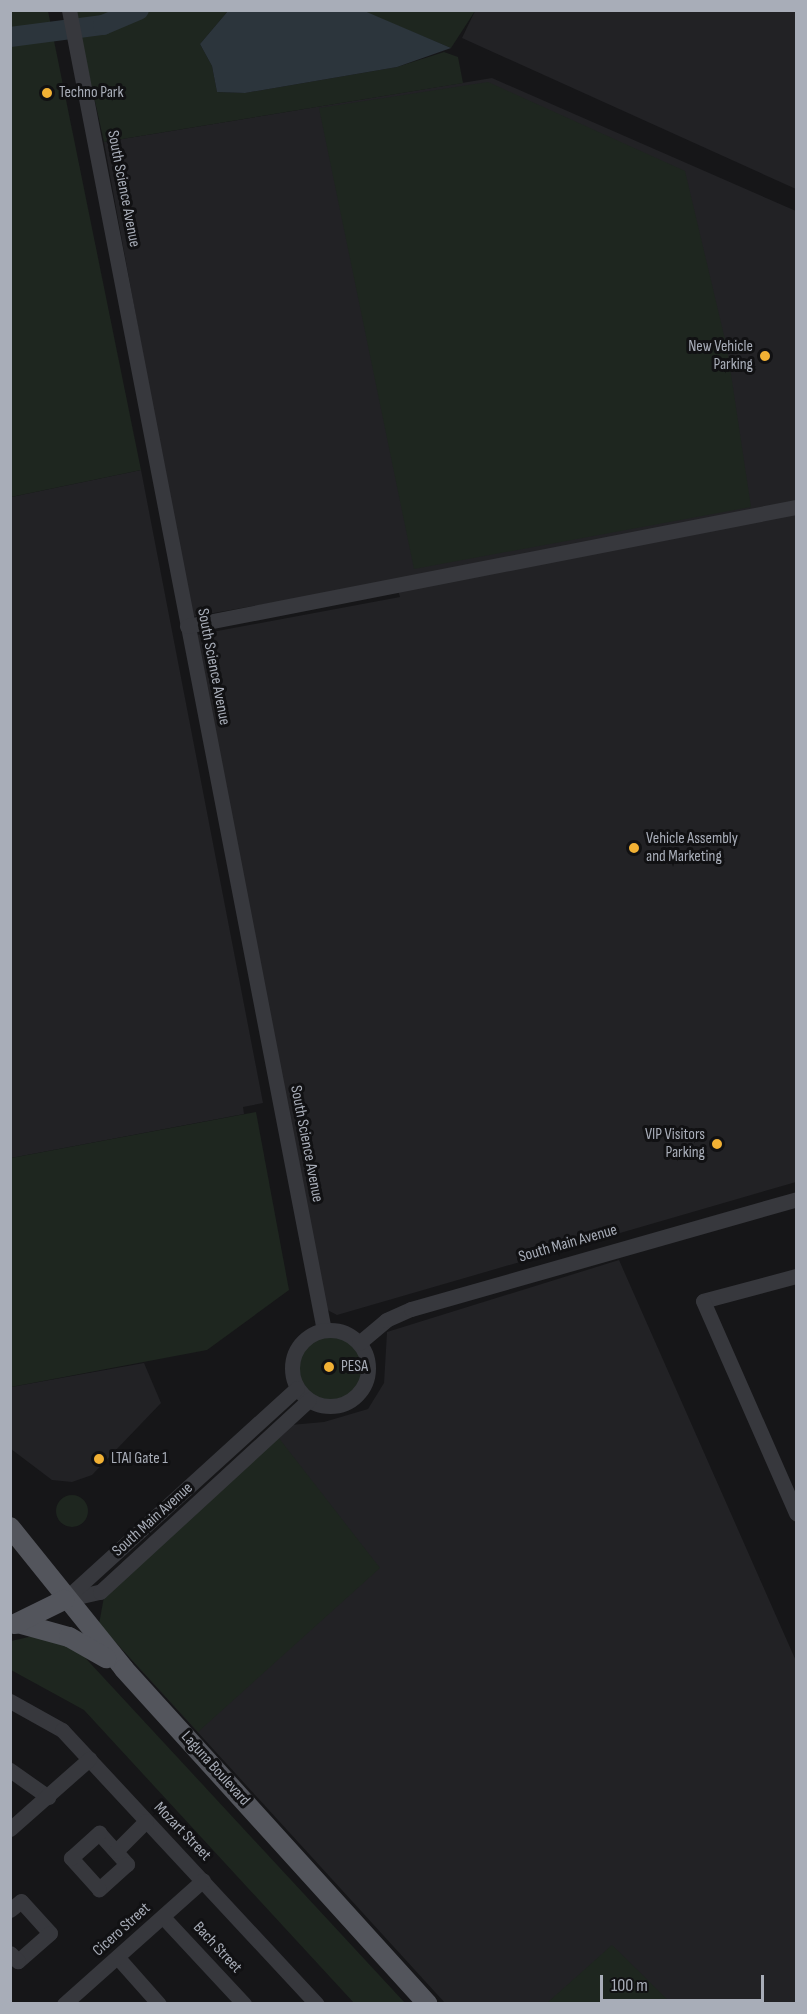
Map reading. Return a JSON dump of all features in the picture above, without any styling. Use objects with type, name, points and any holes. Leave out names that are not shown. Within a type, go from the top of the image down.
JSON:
[{"type":"main road","name":"Laguna Boulevard","points":[[10,1527],[64,1600],[124,1669],[428,2004]]},
{"type":"main road","points":[[14,1624],[64,1600]]},
{"type":"main road","points":[[14,1624],[69,1637],[124,1669]]},
{"type":"street","name":"South Science Avenue","points":[[69,10],[324,1330]]},
{"type":"street","points":[[187,626],[796,507]]},
{"type":"street","name":"South Main Avenue","points":[[359,1343],[386,1320],[411,1309],[796,1199]]},
{"type":"street","points":[[796,1276],[703,1301],[796,1513]]},
{"type":"street","points":[[324,1330],[341,1331],[359,1343],[368,1368],[359,1393],[336,1406],[309,1400],[297,1388],[291,1370],[295,1352],[306,1337],[324,1330]]},
{"type":"street","name":"South Main Avenue","points":[[64,1600],[159,1511],[297,1388]]},
{"type":"street","name":"South Main Avenue","points":[[64,1600],[100,1592],[309,1400]]},
{"type":"street","name":"Mozart Street","points":[[10,1701],[47,1718],[89,1759],[317,2004]]},
{"type":"street","points":[[10,1829],[89,1759]]},
{"type":"street","points":[[10,1770],[48,1797]]},
{"type":"street","points":[[116,1851],[146,1821]]},
{"type":"street","name":"Cicero Street","points":[[74,2000],[203,1880]]},
{"type":"street","points":[[10,1910],[21,1901],[50,1933],[18,1961],[10,1953]]},
{"type":"street","name":"Bach Street","points":[[163,1917],[244,2004]]},
{"type":"street","points":[[119,1959],[159,2004]]},
{"type":"shaded area","points":[[11,10],[48,11],[141,470],[11,497]]},
{"type":"shaded area","points":[[362,10],[451,48],[397,67],[245,93],[217,92],[212,66],[200,44],[228,11]]},
{"type":"shaded area","points":[[75,11],[228,11],[200,44],[212,66],[217,92],[245,93],[397,67],[444,52],[458,57],[463,83],[104,142]]},
{"type":"shaded area","points":[[362,11],[475,11],[451,48]]},
{"type":"shaded area","points":[[475,11],[796,11],[796,189],[462,38]]},
{"type":"shaded area","points":[[492,78],[796,211],[796,1182],[337,1315],[318,1305],[196,635],[400,597],[395,581],[191,617],[104,142]]},
{"type":"shaded area","points":[[488,82],[685,171],[727,348],[751,507],[414,569],[319,108]]},
{"type":"shaded area","points":[[141,470],[263,1103],[243,1107],[244,1114],[11,1158],[11,497]]},
{"type":"shaded area","points":[[256,1112],[289,1290],[207,1350],[11,1387],[11,1158]]},
{"type":"shaded area","points":[[619,1260],[796,1661],[796,2003],[445,2003],[99,1624],[291,1425],[324,1422],[368,1409],[384,1383],[387,1332]]},
{"type":"shaded area","points":[[324,1336],[336,1336],[353,1345],[360,1356],[362,1368],[360,1380],[353,1391],[336,1400],[324,1400],[312,1395],[303,1386],[298,1374],[298,1362],[303,1350],[312,1341]]},
{"type":"shaded area","points":[[144,1363],[161,1403],[92,1475],[72,1482],[52,1480],[11,1449],[11,1387]]},
{"type":"shaded area","points":[[278,1437],[380,1568],[198,1732],[99,1624],[104,1597]]},
{"type":"shaded area","points":[[72,1495],[83,1500],[88,1511],[83,1522],[72,1527],[61,1522],[56,1511],[61,1500]]},
{"type":"shaded area","points":[[42,1634],[78,1650],[405,2003],[354,2003],[84,1710],[11,1670],[11,1641]]},
{"type":"shaded area","points":[[612,1945],[671,2003],[547,2003]]},
{"type":"waterway","points":[[10,37],[103,25],[139,10]]},
{"type":"place","name":"Techno Park","points":[[47,93]]},
{"type":"place","name":"New Vehicle Parking","points":[[765,356]]},
{"type":"place","name":"Vehicle Assembly and Marketing","points":[[634,848]]},
{"type":"place","name":"VIP Visitors Parking","points":[[717,1144]]},
{"type":"place","name":"PESA","points":[[329,1367]]},
{"type":"place","name":"LTAI Gate 1","points":[[99,1459]]}]
